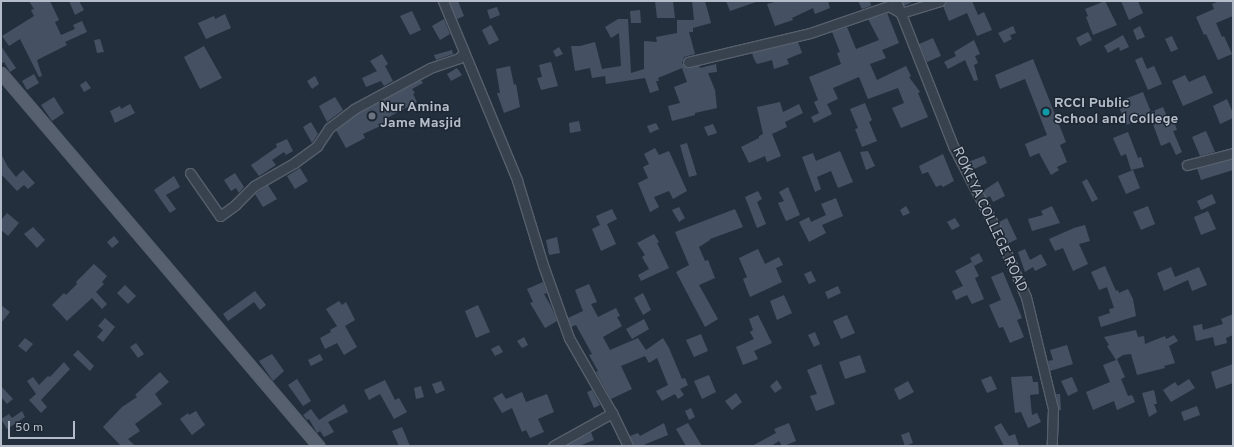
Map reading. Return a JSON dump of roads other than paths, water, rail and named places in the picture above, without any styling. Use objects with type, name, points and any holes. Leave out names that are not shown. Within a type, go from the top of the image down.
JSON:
[{"type":"main road","points":[[1,73],[319,446]]},
{"type":"street","points":[[443,1],[463,54],[517,180],[543,265],[569,338],[612,413],[628,446]]},
{"type":"street","name":"ROKEYA COLLEGE ROAD","points":[[896,1],[953,146],[996,229],[1026,297],[1053,409],[1052,446]]},
{"type":"street","points":[[688,62],[810,33],[889,6],[901,13],[940,1]]},
{"type":"street","points":[[190,172],[220,216],[235,205],[254,186],[294,163],[317,146],[330,128],[354,109],[430,68],[459,58],[463,54]]},
{"type":"street","points":[[1187,165],[1233,153]]},
{"type":"street","points":[[553,446],[612,413]]},
{"type":"place","name":"RCCI Public School and College","points":[[1046,112]]},
{"type":"place","name":"Nur Amina Jame Masjid","points":[[372,116]]}]
